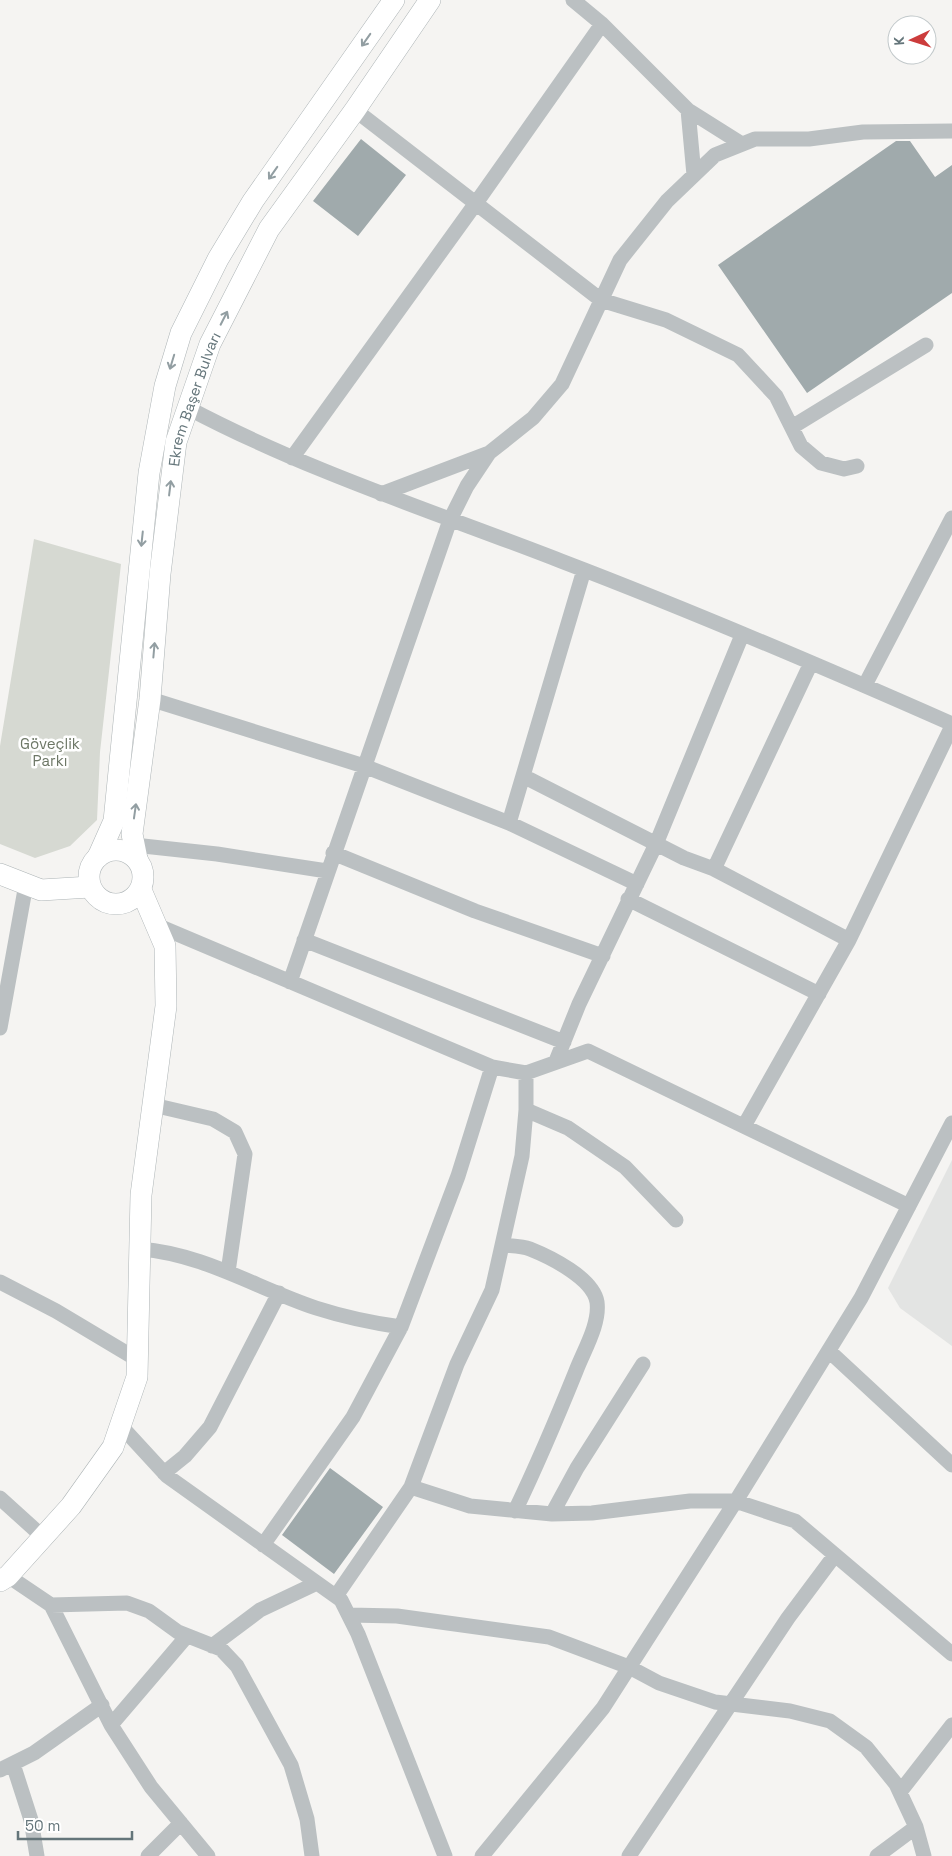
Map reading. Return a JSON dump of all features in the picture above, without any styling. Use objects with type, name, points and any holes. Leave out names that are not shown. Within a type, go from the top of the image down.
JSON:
[{"type":"main road","name":"Ekrem Başer Bulvarı","points":[[98,857],[114,821],[149,473],[164,386],[181,333],[218,259],[253,201],[394,0]]},
{"type":"main road","name":"Ekrem Başer Bulvarı","points":[[136,852],[132,834],[150,699],[160,574],[176,442],[210,344],[269,229],[355,110],[430,0]]},
{"type":"main road","points":[[107,851],[136,852],[143,868],[144,879],[141,890],[135,898],[126,904],[115,905],[100,899],[90,887],[88,876],[91,865],[107,851]]},
{"type":"main road","points":[[0,874],[41,890],[90,887]]},
{"type":"main road","points":[[4,1579],[70,1506],[113,1447],[137,1377],[141,1195],[166,1006],[164,946],[141,890]]},
{"type":"street","points":[[573,0],[602,24],[688,110],[742,144]]},
{"type":"street","points":[[292,458],[476,203],[602,24]]},
{"type":"street","points":[[355,110],[601,300],[666,320],[738,355],[776,396],[801,446],[821,463],[844,469],[857,466]]},
{"type":"street","points":[[688,110],[694,175]]},
{"type":"street","points":[[381,494],[489,453],[533,418],[562,384],[620,260],[667,201],[715,155],[755,139],[809,139],[863,132],[952,131]]},
{"type":"street","points":[[792,427],[926,346]]},
{"type":"street","points":[[188,408],[249,440],[292,458],[381,494],[584,570],[865,685],[952,725],[849,940],[744,1126]]},
{"type":"street","points":[[290,982],[326,870],[450,520],[467,486],[489,453]]},
{"type":"street","points":[[865,685],[952,518]]},
{"type":"street","points":[[508,824],[584,570]]},
{"type":"street","points":[[556,1061],[579,1004],[604,956],[628,899],[656,844],[742,635]]},
{"type":"street","points":[[714,869],[811,663]]},
{"type":"street","points":[[150,699],[364,766],[508,824],[637,884]]},
{"type":"street","points":[[523,776],[684,858],[714,869],[849,940]]},
{"type":"street","points":[[136,852],[217,854],[326,870]]},
{"type":"street","points":[[333,853],[475,911],[604,956]]},
{"type":"street","points":[[0,1028],[26,884]]},
{"type":"street","points":[[628,899],[819,994]]},
{"type":"street","points":[[156,925],[492,1067],[526,1073],[588,1051],[909,1206]]},
{"type":"street","points":[[304,940],[564,1042]]},
{"type":"street","points":[[263,1546],[352,1417],[401,1327],[458,1176],[492,1067]]},
{"type":"street","points":[[336,1596],[411,1487],[457,1364],[492,1290],[522,1156],[526,1110],[526,1073]]},
{"type":"street","points":[[153,1105],[213,1119],[235,1132],[245,1154],[228,1272]]},
{"type":"street","points":[[526,1110],[568,1128],[625,1167],[676,1220]]},
{"type":"street","points":[[482,1856],[603,1708],[861,1298],[952,1123]]},
{"type":"street","points":[[503,1245],[528,1248],[565,1266],[589,1285],[596,1300],[597,1316],[549,1438],[515,1511]]},
{"type":"street","points":[[140,1249],[189,1256],[315,1308],[368,1322],[401,1327]]},
{"type":"street","points":[[0,1282],[56,1311],[138,1360]]},
{"type":"street","points":[[164,1473],[185,1456],[210,1427],[279,1293]]},
{"type":"street","points":[[829,1351],[952,1465]]},
{"type":"street","points":[[552,1514],[577,1468],[643,1364]]},
{"type":"street","points":[[121,1426],[164,1473],[263,1546],[341,1600],[349,1615],[445,1856]]},
{"type":"street","points":[[411,1487],[470,1506],[552,1514],[592,1513],[690,1501],[735,1501],[795,1521],[952,1654]]},
{"type":"street","points":[[0,1498],[43,1537]]},
{"type":"street","points":[[630,1856],[788,1618],[836,1555]]},
{"type":"street","points":[[4,1579],[52,1605],[127,1603],[148,1611],[178,1632],[221,1649],[237,1666],[291,1765],[307,1819],[312,1856]]},
{"type":"street","points":[[212,1646],[260,1610],[317,1583]]},
{"type":"street","points":[[52,1605],[112,1725],[151,1787],[208,1856]]},
{"type":"street","points":[[349,1615],[398,1616],[549,1637],[629,1667],[659,1683],[715,1702],[790,1711],[830,1721],[866,1747],[896,1784],[916,1827],[924,1856]]},
{"type":"street","points":[[112,1725],[187,1636]]},
{"type":"street","points":[[37,1856],[32,1820],[6,1767],[34,1753],[102,1705]]},
{"type":"street","points":[[900,1792],[952,1725]]},
{"type":"street","points":[[148,1856],[181,1823]]},
{"type":"street","points":[[877,1856],[916,1827]]},
{"type":"shaded area","points":[[952,1160],[952,1346],[900,1308],[888,1288]]},
{"type":"green space","name":"Göveçlik Parkı","points":[[34,539],[121,564],[100,752],[97,820],[70,846],[35,858],[0,844],[0,746]]},
{"type":"building","points":[[361,139],[406,175],[358,236],[313,201]]},
{"type":"building","points":[[896,141],[910,141],[935,177],[952,165],[952,293],[807,393],[718,265]]},
{"type":"building","points":[[330,1468],[383,1507],[334,1574],[282,1535]]}]
